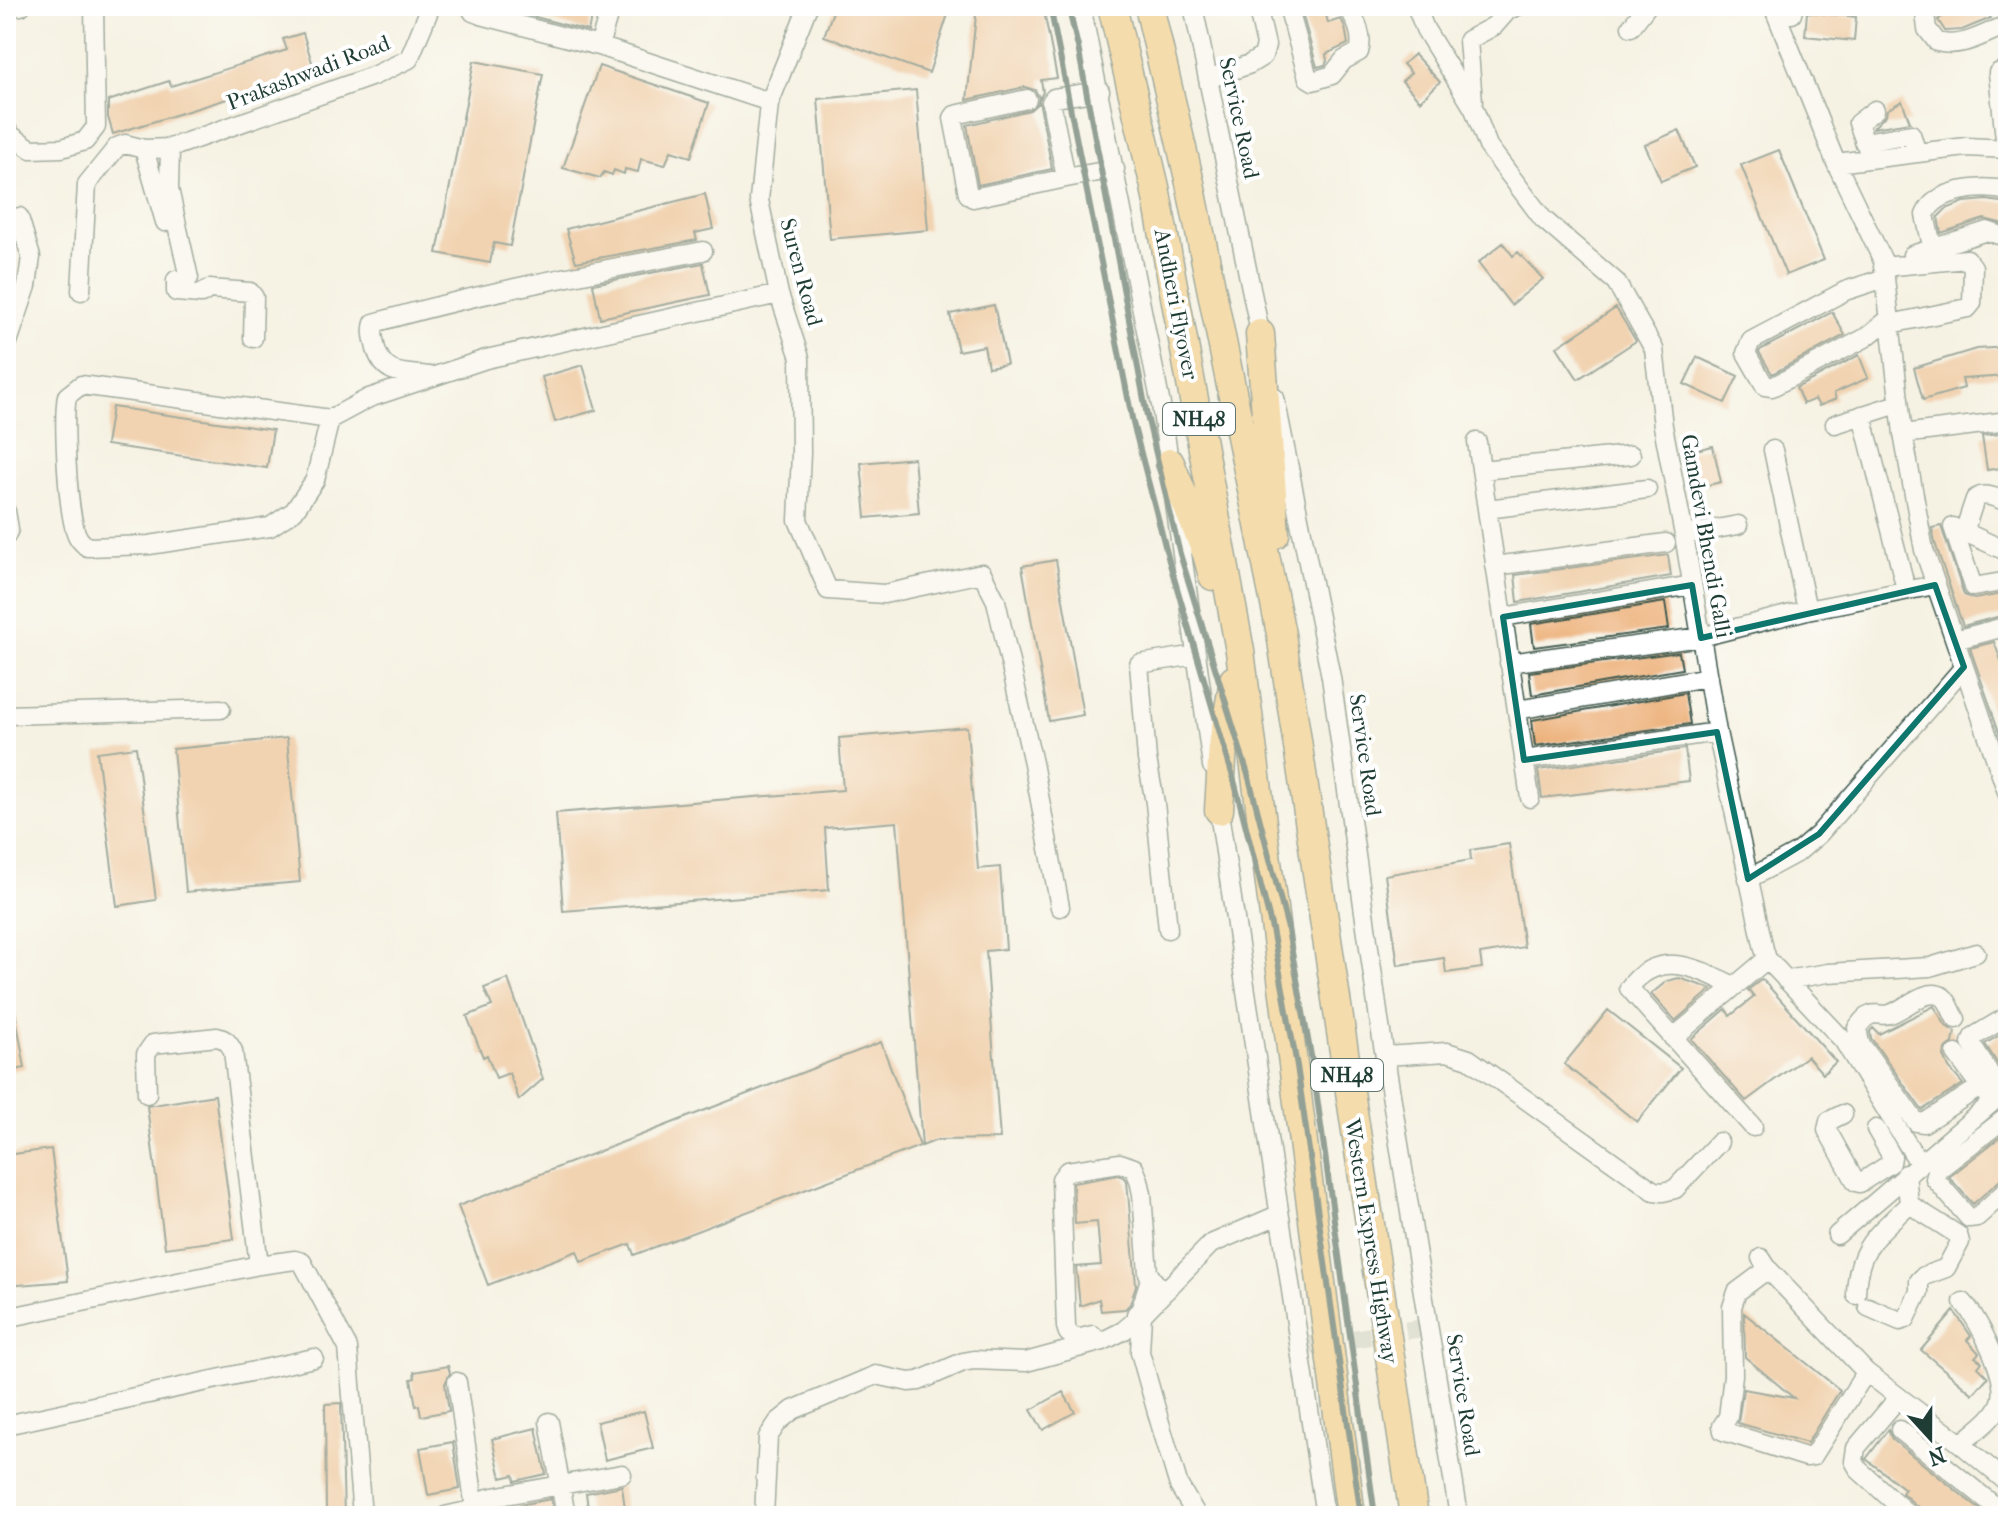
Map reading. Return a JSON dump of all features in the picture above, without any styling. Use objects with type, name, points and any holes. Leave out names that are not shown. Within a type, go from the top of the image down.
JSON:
[{"type":"highway","name":"Andheri Flyover","points":[[1112,6],[1155,187],[1240,651]]},
{"type":"highway","name":"Andheri Flyover","points":[[1149,6],[1190,183],[1281,634]]},
{"type":"highway","points":[[1260,334],[1281,634]]},
{"type":"highway","points":[[1170,463],[1207,554],[1221,607],[1240,651],[1223,744],[1219,810]]},
{"type":"highway","name":"Western Express Highway","points":[[1281,634],[1414,1516]]},
{"type":"highway","name":"NH48","points":[[1240,651],[1351,1516]]},
{"type":"street","points":[[6,7],[21,6]]},
{"type":"street","points":[[6,129],[31,149],[62,148],[85,141],[96,127],[94,6]]},
{"type":"street","name":"Prakashwadi Road","points":[[81,291],[87,184],[117,147],[125,144],[144,149],[170,148],[373,76],[409,59],[431,6]]},
{"type":"street","points":[[470,6],[473,12],[481,15],[599,46],[770,102]]},
{"type":"street","points":[[599,46],[612,6]]},
{"type":"street","name":"Suren Road","points":[[808,6],[770,102],[759,200],[779,294],[800,358],[798,520],[828,590],[884,594],[982,573],[996,601],[1033,763],[1060,907]]},
{"type":"street","points":[[1081,6],[1100,91],[1170,463],[1278,1215],[1325,1516]]},
{"type":"street","name":"Service Road","points":[[1193,6],[1260,334],[1289,457],[1331,677],[1385,1056],[1459,1516]]},
{"type":"street","points":[[1208,79],[1263,56],[1266,45],[1257,6]]},
{"type":"street","points":[[1288,6],[1308,78],[1313,81],[1332,75],[1344,60],[1359,52],[1362,44],[1358,25],[1348,6]]},
{"type":"street","points":[[1416,6],[1425,29],[1474,109]]},
{"type":"street","points":[[1474,109],[1468,40],[1494,26],[1508,10],[1518,6]]},
{"type":"street","points":[[1631,27],[1647,6]]},
{"type":"street","points":[[1775,10],[1792,14],[1794,6]]},
{"type":"street","points":[[1924,6],[1927,29],[1937,42],[1970,42],[1984,32],[2008,25]]},
{"type":"street","points":[[1775,10],[1836,163],[1884,269],[1898,404],[1924,550],[2003,768],[2008,795]]},
{"type":"street","points":[[1836,163],[1868,151],[1917,153],[1966,147],[2007,149],[1998,73],[2008,68]]},
{"type":"street","points":[[1066,178],[1051,102],[1062,96],[1100,91]]},
{"type":"street","points":[[1027,99],[955,115],[953,118],[968,194],[973,198],[1115,169]]},
{"type":"street","name":"Gamdevi Bhendi Galli","points":[[1474,109],[1488,146],[1529,204],[1616,282],[1654,349],[1663,426],[1717,732],[1767,959]]},
{"type":"street","points":[[1868,151],[1858,123],[1875,110]]},
{"type":"street","points":[[170,148],[169,189],[189,278],[176,280]]},
{"type":"street","points":[[144,149],[166,224],[176,292],[201,294],[209,289],[250,292],[254,297],[253,338]]},
{"type":"street","points":[[1933,250],[1925,215],[1931,205],[1972,188],[1992,187],[2008,191]]},
{"type":"street","points":[[6,348],[27,286],[31,257],[19,217]]},
{"type":"street","points":[[1884,269],[1967,259],[1973,267],[1972,303],[1968,308],[1890,322],[1772,387],[1765,386],[1746,353],[1751,341],[1884,269],[1987,231],[2008,238]]},
{"type":"street","points":[[436,377],[389,370],[381,364],[371,331],[374,323],[520,285],[703,251]]},
{"type":"street","points":[[330,419],[315,480],[294,511],[270,527],[149,545],[87,547],[77,537],[64,412],[67,396],[81,385],[330,419],[369,398],[486,359],[779,294]]},
{"type":"street","points":[[1835,424],[1898,404]]},
{"type":"street","points":[[1862,415],[1883,508],[1906,589]]},
{"type":"street","points":[[1903,434],[2008,421]]},
{"type":"street","points":[[1477,442],[1530,798]]},
{"type":"street","points":[[1773,450],[1807,610]]},
{"type":"street","points":[[1481,470],[1631,455]]},
{"type":"street","points":[[1487,509],[1647,489]]},
{"type":"street","points":[[2008,502],[1978,496],[1966,528],[1969,534],[2008,552]]},
{"type":"street","points":[[1883,508],[1915,498]]},
{"type":"street","points":[[6,511],[9,529],[6,536]]},
{"type":"street","points":[[1684,535],[1738,525]]},
{"type":"street","points":[[1953,527],[1973,587],[2008,581]]},
{"type":"street","points":[[1495,566],[1666,543]]},
{"type":"street","points":[[1896,559],[1924,550]]},
{"type":"street","points":[[1503,617],[1692,585]]},
{"type":"street","points":[[1509,663],[1701,637],[1807,610],[1935,585]]},
{"type":"street","points":[[1955,640],[2008,626]]},
{"type":"street","points":[[1168,929],[1139,664],[1196,655]]},
{"type":"street","points":[[1748,879],[1798,852],[1819,834],[1964,667]]},
{"type":"street","points":[[1517,710],[1708,677]]},
{"type":"street","points":[[6,715],[221,709]]},
{"type":"street","points":[[1524,760],[1717,732]]},
{"type":"street","points":[[1786,980],[1828,973],[1930,967],[1976,953]]},
{"type":"street","points":[[1673,1038],[1767,959],[1843,1040],[1884,1128],[1912,1169],[1909,1204],[1869,1244],[1858,1265],[1862,1301],[1900,1321],[1906,1319],[1919,1292],[1919,1281],[1946,1268],[1960,1242],[1958,1235],[1909,1204]]},
{"type":"street","points":[[1734,986],[1694,967],[1657,965],[1629,986],[1629,990],[1753,1127]]},
{"type":"street","points":[[1956,1019],[1945,998],[1933,995],[1922,997],[1890,1015],[1872,1014],[1862,1020],[1857,1028],[1860,1043],[1916,1122],[1924,1123],[1980,1087]]},
{"type":"street","points":[[2001,1097],[1972,1047],[1971,1039],[2008,1016]]},
{"type":"street","points":[[147,1094],[146,1054],[153,1044],[217,1037],[229,1044],[233,1051],[259,1265]]},
{"type":"street","points":[[1385,1056],[1447,1052],[1477,1063],[1654,1191],[1675,1189],[1719,1142]]},
{"type":"street","points":[[1956,1054],[1980,1087],[2001,1097]]},
{"type":"street","points":[[1865,1251],[1841,1232],[2001,1097]]},
{"type":"street","points":[[1843,1114],[1829,1121],[1827,1130],[1856,1182],[1868,1179],[1891,1163],[1884,1128]]},
{"type":"street","points":[[2008,1116],[1937,1171],[1935,1179],[1969,1218],[1977,1217],[2008,1189]]},
{"type":"street","points":[[1120,1163],[1134,1168],[1142,1194],[1150,1279],[1140,1311],[1119,1328],[1077,1339],[1068,1333],[1061,1179],[1067,1171],[1120,1163]]},
{"type":"street","points":[[1868,1179],[1881,1197]]},
{"type":"street","points":[[764,1516],[768,1437],[778,1422],[793,1410],[865,1377],[876,1375],[919,1381],[963,1362],[1026,1362],[1084,1347],[1123,1331],[1211,1244],[1278,1215]]},
{"type":"street","points":[[6,1318],[259,1265],[295,1260],[302,1262],[348,1348],[362,1516]]},
{"type":"street","points":[[1866,1372],[1813,1456],[1806,1457],[1723,1431],[1722,1426],[1728,1417],[1733,1375],[1732,1307],[1737,1292],[1765,1264],[1866,1372],[2008,1483]]},
{"type":"street","points":[[1150,1279],[1167,1290]]},
{"type":"street","points":[[1961,1444],[1991,1416],[2002,1400],[2001,1383],[1981,1327],[1963,1302]]},
{"type":"street","points":[[1142,1315],[1140,1352],[1179,1486],[1197,1516]]},
{"type":"street","points":[[6,1425],[314,1358]]},
{"type":"street","points":[[457,1382],[475,1511]]},
{"type":"street","points":[[1899,1397],[1856,1448],[1854,1461],[1859,1470],[1910,1516]]},
{"type":"street","points":[[549,1422],[566,1516]]},
{"type":"street","points":[[1900,1430],[1993,1504],[1998,1510],[1996,1516]]},
{"type":"street","points":[[445,1516],[475,1511],[488,1498],[622,1474]]},
{"type":"highlighted area","points":[[1692,585],[1701,638],[1935,585],[1964,667],[1819,834],[1748,879],[1717,732],[1524,760],[1503,617]]},
{"type":"building","points":[[494,6],[594,6],[588,31]]},
{"type":"building","points":[[835,6],[937,6],[949,11],[929,73],[824,36]]},
{"type":"building","points":[[977,6],[1043,6],[1057,78],[1041,80],[1043,92],[1039,100],[1052,169],[978,185],[967,125],[1030,110],[1038,103],[1039,97],[1035,90],[1025,87],[967,100]]},
{"type":"building","points":[[1300,6],[1324,6],[1328,23],[1341,19],[1345,27],[1348,44],[1326,54],[1325,65],[1317,67]]},
{"type":"building","points":[[1955,6],[1981,6],[1991,18],[1962,30],[1945,31],[1938,20]]},
{"type":"building","points":[[1807,12],[1856,17],[1854,41],[1805,36]]},
{"type":"building","points":[[303,33],[315,72],[113,134],[108,101],[169,81],[171,86],[287,50],[283,39]]},
{"type":"building","points":[[1414,54],[1440,82],[1420,101],[1402,81],[1411,73],[1403,64]]},
{"type":"building","points":[[474,61],[543,74],[510,246],[494,243],[490,263],[437,253]]},
{"type":"building","points":[[599,66],[709,103],[691,157],[671,151],[665,165],[641,159],[638,172],[625,169],[624,174],[614,170],[612,175],[604,172],[600,178],[563,168]]},
{"type":"building","points":[[916,90],[928,230],[830,239],[818,99]]},
{"type":"building","points":[[1902,101],[1910,122],[1873,128],[1887,110]]},
{"type":"building","points":[[1679,130],[1695,167],[1661,181],[1645,145]]},
{"type":"building","points":[[1779,150],[1824,260],[1786,275],[1741,165]]},
{"type":"building","points":[[705,194],[713,229],[695,233],[697,240],[576,262],[566,229]]},
{"type":"building","points":[[1986,200],[2008,203],[2008,225],[1984,219],[1941,233],[1938,217],[1946,209],[1964,202]]},
{"type":"building","points":[[1503,243],[1513,256],[1518,252],[1543,279],[1511,305],[1478,263]]},
{"type":"building","points":[[703,263],[710,295],[600,318],[593,284]]},
{"type":"building","points":[[994,305],[1007,364],[988,367],[984,346],[958,351],[950,314]]},
{"type":"building","points":[[1616,308],[1636,341],[1578,379],[1557,347]]},
{"type":"building","points":[[1832,312],[1845,335],[1772,374],[1760,350]]},
{"type":"building","points":[[2008,347],[2008,376],[1962,379],[1964,388],[1923,400],[1914,368],[1976,349]]},
{"type":"building","points":[[1859,355],[1868,378],[1834,393],[1836,399],[1819,406],[1815,399],[1803,404],[1796,388]]},
{"type":"building","points":[[1697,357],[1738,376],[1725,403],[1684,384]]},
{"type":"building","points":[[583,365],[596,410],[555,422],[542,377]]},
{"type":"building","points":[[112,407],[273,430],[267,468],[106,445]]},
{"type":"building","points":[[2008,433],[2008,467],[1987,470],[1982,436]]},
{"type":"building","points":[[1713,446],[1721,482],[1692,489],[1683,453]]},
{"type":"building","points":[[914,458],[919,513],[866,518],[861,463]]},
{"type":"building","points":[[1941,526],[1964,595],[1974,599],[2008,593],[2008,614],[1963,626],[1935,543],[1932,528]]},
{"type":"building","points":[[1668,555],[1671,576],[1518,602],[1515,575]]},
{"type":"building","points":[[1056,560],[1083,715],[1049,721],[1022,566]]},
{"type":"building","points":[[1665,602],[1669,629],[1534,647],[1531,624]]},
{"type":"building","points":[[1994,642],[2008,679],[2006,752],[1970,648]]},
{"type":"building","points":[[1679,652],[1682,669],[1532,695],[1529,672]]},
{"type":"building","points":[[1685,693],[1690,724],[1535,746],[1532,720]]},
{"type":"building","points":[[967,727],[978,869],[1000,867],[1006,949],[986,951],[1000,1139],[937,1140],[922,1146],[897,822],[825,828],[829,890],[563,911],[556,813],[843,790],[839,738]]},
{"type":"building","points":[[287,738],[300,882],[186,892],[173,749]]},
{"type":"building","points":[[136,747],[156,900],[117,906],[97,752]]},
{"type":"building","points":[[1685,749],[1689,781],[1542,798],[1538,770]]},
{"type":"building","points":[[1509,844],[1524,947],[1480,954],[1482,968],[1446,973],[1444,958],[1398,965],[1385,875],[1471,860],[1470,850]]},
{"type":"building","points":[[1679,978],[1712,989],[1675,1021],[1651,994],[1667,981]]},
{"type":"building","points":[[508,979],[543,1079],[519,1100],[509,1073],[496,1078],[487,1055],[483,1057],[467,1016],[492,1006],[484,988]]},
{"type":"building","points":[[1762,979],[1836,1062],[1823,1074],[1807,1056],[1746,1101],[1691,1039],[1726,1009],[1730,1016],[1754,997],[1748,990]]},
{"type":"building","points":[[14,1006],[25,1068],[6,1072],[6,1007]]},
{"type":"building","points":[[1934,1006],[1946,1026],[1955,1032],[1953,1043],[1945,1049],[1944,1056],[1949,1068],[1963,1084],[1922,1110],[1871,1038],[1870,1031],[1873,1028],[1879,1034]]},
{"type":"building","points":[[1608,1010],[1681,1068],[1637,1122],[1564,1064]]},
{"type":"building","points":[[2008,1030],[2008,1064],[2001,1069],[1985,1044]]},
{"type":"building","points":[[881,1042],[920,1146],[634,1255],[630,1244],[581,1262],[577,1251],[488,1285],[458,1206]]},
{"type":"building","points":[[215,1095],[234,1239],[165,1248],[147,1106]]},
{"type":"building","points":[[2008,1131],[2008,1177],[2000,1180],[1973,1204],[1949,1177]]},
{"type":"building","points":[[51,1149],[68,1281],[6,1286],[6,1155]]},
{"type":"building","points":[[1119,1175],[1127,1181],[1136,1285],[1130,1304],[1125,1309],[1101,1311],[1099,1299],[1080,1306],[1076,1267],[1101,1265],[1097,1222],[1075,1224],[1073,1183]]},
{"type":"building","points":[[1954,1311],[1971,1336],[1967,1340],[1979,1353],[1975,1357],[1982,1362],[1978,1367],[1988,1377],[1973,1394],[1921,1350]]},
{"type":"building","points":[[1744,1313],[1840,1390],[1807,1443],[1738,1423],[1743,1389],[1794,1398],[1745,1357]]},
{"type":"building","points":[[448,1366],[450,1373],[445,1384],[449,1411],[421,1416],[411,1379],[415,1378],[414,1372]]},
{"type":"building","points":[[1063,1392],[1075,1412],[1043,1430],[1031,1410]]},
{"type":"building","points":[[341,1403],[344,1516],[326,1516],[325,1404]]},
{"type":"building","points":[[644,1411],[653,1448],[605,1460],[597,1422]]},
{"type":"building","points":[[536,1428],[546,1474],[515,1481],[514,1475],[501,1478],[492,1439]]},
{"type":"building","points":[[1888,1430],[1892,1439],[1984,1516],[1922,1516],[1918,1507],[1902,1493],[1905,1489],[1866,1459]]},
{"type":"building","points":[[453,1442],[460,1489],[428,1495],[420,1448]]},
{"type":"building","points":[[622,1486],[626,1516],[589,1516],[586,1493]]},
{"type":"building","points":[[551,1499],[554,1516],[521,1516],[519,1505]]},
{"type":"tunnel","points":[[1299,1347],[1429,1327]]},
{"type":"railway","points":[[1050,6],[1133,423],[1169,561],[1235,784],[1272,929],[1297,1066],[1361,1516]]},
{"type":"railway","points":[[1068,6],[1147,416],[1180,554],[1249,778],[1287,925],[1312,1061],[1375,1516]]}]
